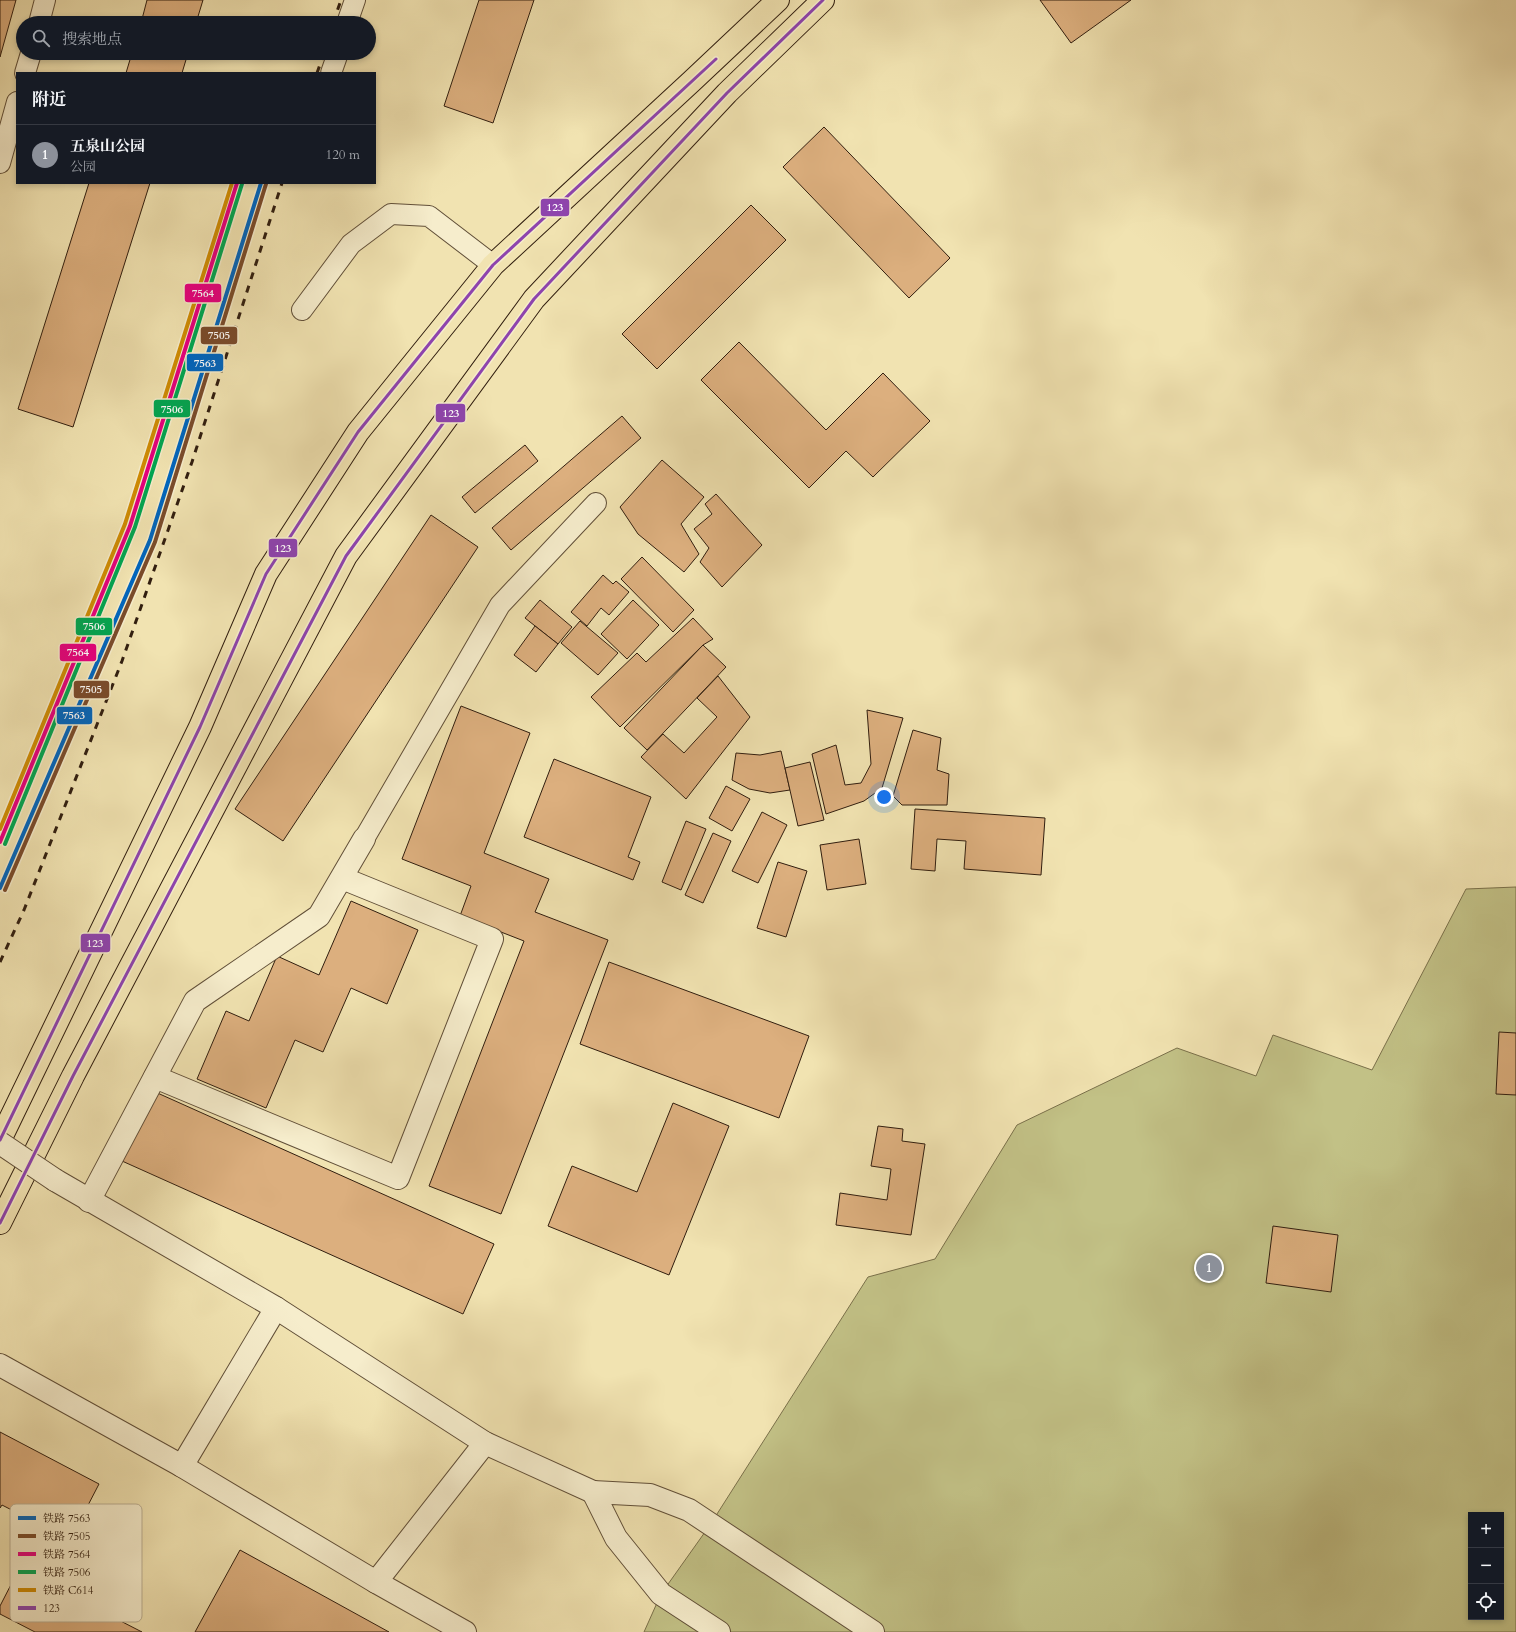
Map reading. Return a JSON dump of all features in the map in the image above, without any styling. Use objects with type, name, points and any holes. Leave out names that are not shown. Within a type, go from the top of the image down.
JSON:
[{"type":"highway","points":[[0,1142],[200,727],[266,574],[358,432],[493,265],[778,0]]},
{"type":"highway","points":[[0,1223],[73,1076],[346,556],[534,299],[727,93],[823,0]]},
{"type":"street","points":[[89,1201],[195,1001],[319,916],[364,839]]},
{"type":"street","points":[[155,1077],[398,1178],[492,939],[342,878]]},
{"type":"street","points":[[0,1142],[55,1180],[89,1201],[276,1308],[485,1443],[593,1492],[650,1495],[689,1510],[873,1632]]},
{"type":"street","points":[[182,1466],[276,1308]]},
{"type":"street","points":[[0,1365],[182,1466],[376,1582],[465,1632]]},
{"type":"street","points":[[376,1582],[485,1443]]},
{"type":"street","points":[[593,1492],[616,1538],[661,1594],[706,1629]]},
{"type":"lane","points":[[41,16],[45,0]]},
{"type":"lane","points":[[349,16],[355,0]]},
{"type":"lane","points":[[25,72],[29,60]]},
{"type":"lane","points":[[331,72],[336,60]]},
{"type":"lane","points":[[0,163],[16,106]]},
{"type":"lane","points":[[302,310],[351,244],[391,214],[429,216],[493,265]]},
{"type":"lane","points":[[364,839],[500,605],[596,503]]},
{"type":"shaded area","points":[[1516,887],[1516,1632],[644,1632],[661,1594],[710,1525],[868,1277],[935,1259],[1017,1125],[1177,1048],[1256,1076],[1273,1035],[1372,1070],[1466,889]]},
{"type":"building","points":[[0,0],[16,0],[0,57]]},
{"type":"building","points":[[147,0],[203,0],[198,16],[143,16]]},
{"type":"building","points":[[479,0],[534,0],[493,123],[444,106]]},
{"type":"building","points":[[1040,0],[1131,0],[1071,43]]},
{"type":"building","points":[[130,60],[186,60],[182,72],[126,72]]},
{"type":"building","points":[[824,127],[950,258],[909,298],[783,167]]},
{"type":"building","points":[[89,184],[150,184],[73,427],[18,409]]},
{"type":"building","points":[[751,205],[786,240],[657,369],[622,334]]},
{"type":"building","points":[[739,342],[826,430],[883,373],[930,421],[873,477],[846,451],[809,488],[701,380]]},
{"type":"building","points":[[622,416],[641,438],[511,550],[492,528]]},
{"type":"building","points":[[525,445],[538,461],[475,513],[462,497]]},
{"type":"building","points":[[662,460],[704,497],[681,524],[699,554],[684,572],[638,534],[620,507]]},
{"type":"building","points":[[716,494],[762,545],[722,587],[700,562],[709,548],[694,529],[712,514],[705,504]]},
{"type":"building","points":[[431,515],[478,547],[283,841],[235,809]]},
{"type":"building","points":[[642,557],[694,610],[673,632],[621,579]]},
{"type":"building","points":[[603,575],[613,584],[616,581],[629,592],[609,615],[601,608],[587,626],[571,612]]},
{"type":"building","points":[[540,600],[572,627],[558,644],[525,618]]},
{"type":"building","points":[[633,600],[659,625],[627,659],[601,634]]},
{"type":"building","points":[[693,618],[713,639],[703,645],[620,727],[591,697],[637,653],[646,662]]},
{"type":"building","points":[[580,621],[618,653],[598,675],[561,643]]},
{"type":"building","points":[[535,626],[558,644],[536,672],[514,655]]},
{"type":"building","points":[[703,645],[726,667],[647,750],[624,728]]},
{"type":"building","points":[[718,676],[750,717],[686,799],[641,757],[663,734],[684,753],[717,717],[697,698]]},
{"type":"building","points":[[461,706],[530,733],[484,853],[549,879],[535,912],[608,940],[501,1214],[429,1186],[524,941],[460,916],[471,886],[402,859]]},
{"type":"building","points":[[867,710],[903,718],[882,788],[864,801],[826,814],[812,754],[836,745],[845,785],[861,783],[871,764]]},
{"type":"building","points":[[913,730],[941,738],[937,770],[949,774],[947,805],[902,805],[893,796]]},
{"type":"building","points":[[781,751],[790,790],[770,793],[749,789],[732,780],[736,753],[760,755]]},
{"type":"building","points":[[554,759],[651,797],[628,857],[640,862],[633,880],[524,837]]},
{"type":"building","points":[[810,762],[824,820],[798,826],[785,768]]},
{"type":"building","points":[[726,786],[750,799],[732,831],[709,818]]},
{"type":"building","points":[[915,809],[1045,818],[1041,875],[964,869],[966,841],[937,839],[935,871],[911,869]]},
{"type":"building","points":[[762,812],[787,825],[758,883],[732,871]]},
{"type":"building","points":[[686,821],[706,829],[681,890],[662,882]]},
{"type":"building","points":[[713,833],[731,841],[703,903],[685,895]]},
{"type":"building","points":[[859,839],[866,884],[827,890],[820,845]]},
{"type":"building","points":[[778,862],[807,871],[786,937],[757,928]]},
{"type":"building","points":[[351,901],[418,930],[387,1004],[351,988],[323,1052],[295,1040],[266,1108],[197,1079],[226,1011],[249,1021],[277,956],[319,975]]},
{"type":"building","points":[[609,962],[809,1036],[779,1118],[580,1044]]},
{"type":"building","points":[[1499,1032],[1516,1033],[1516,1095],[1496,1094]]},
{"type":"building","points":[[153,1091],[494,1244],[463,1314],[122,1161]]},
{"type":"building","points":[[673,1103],[729,1126],[669,1275],[548,1226],[572,1166],[637,1192]]},
{"type":"building","points":[[878,1126],[903,1129],[902,1141],[925,1144],[911,1235],[836,1225],[840,1193],[887,1200],[891,1169],[871,1166]]},
{"type":"building","points":[[1273,1226],[1338,1235],[1331,1292],[1266,1283]]},
{"type":"building","points":[[0,1432],[99,1484],[89,1504],[10,1504],[10,1509],[2,1505],[0,1508]]},
{"type":"building","points":[[240,1550],[389,1632],[195,1632]]},
{"type":"building","points":[[10,1587],[10,1619],[0,1614],[0,1606]]},
{"type":"building","points":[[16,1622],[122,1622],[142,1632],[35,1632]]},
{"type":"railway","points":[[335,16],[341,0]]},
{"type":"railway","points":[[317,72],[322,60]]},
{"type":"railway","points":[[0,962],[24,910],[122,661],[192,462],[282,184]]},
{"type":"rail line","name":"C614","points":[[0,829],[125,524],[232,184]]},
{"type":"rail line","name":"7564","points":[[0,842],[130,526],[237,184]]},
{"type":"rail line","name":"7506","points":[[5,844],[135,527],[242,184]]},
{"type":"rail line","name":"7563","points":[[0,888],[150,540],[261,184]]},
{"type":"rail line","name":"7505","points":[[5,890],[155,542],[266,184]]},
{"type":"transit line","name":"123","points":[[0,1223],[73,1076],[346,556],[534,299],[727,93],[823,0]]},
{"type":"transit line","name":"123","points":[[0,1140],[200,727],[266,574],[358,432],[493,265],[716,59]]},
{"type":"place","name":"五泉山公园","points":[[1209,1268]]}]
